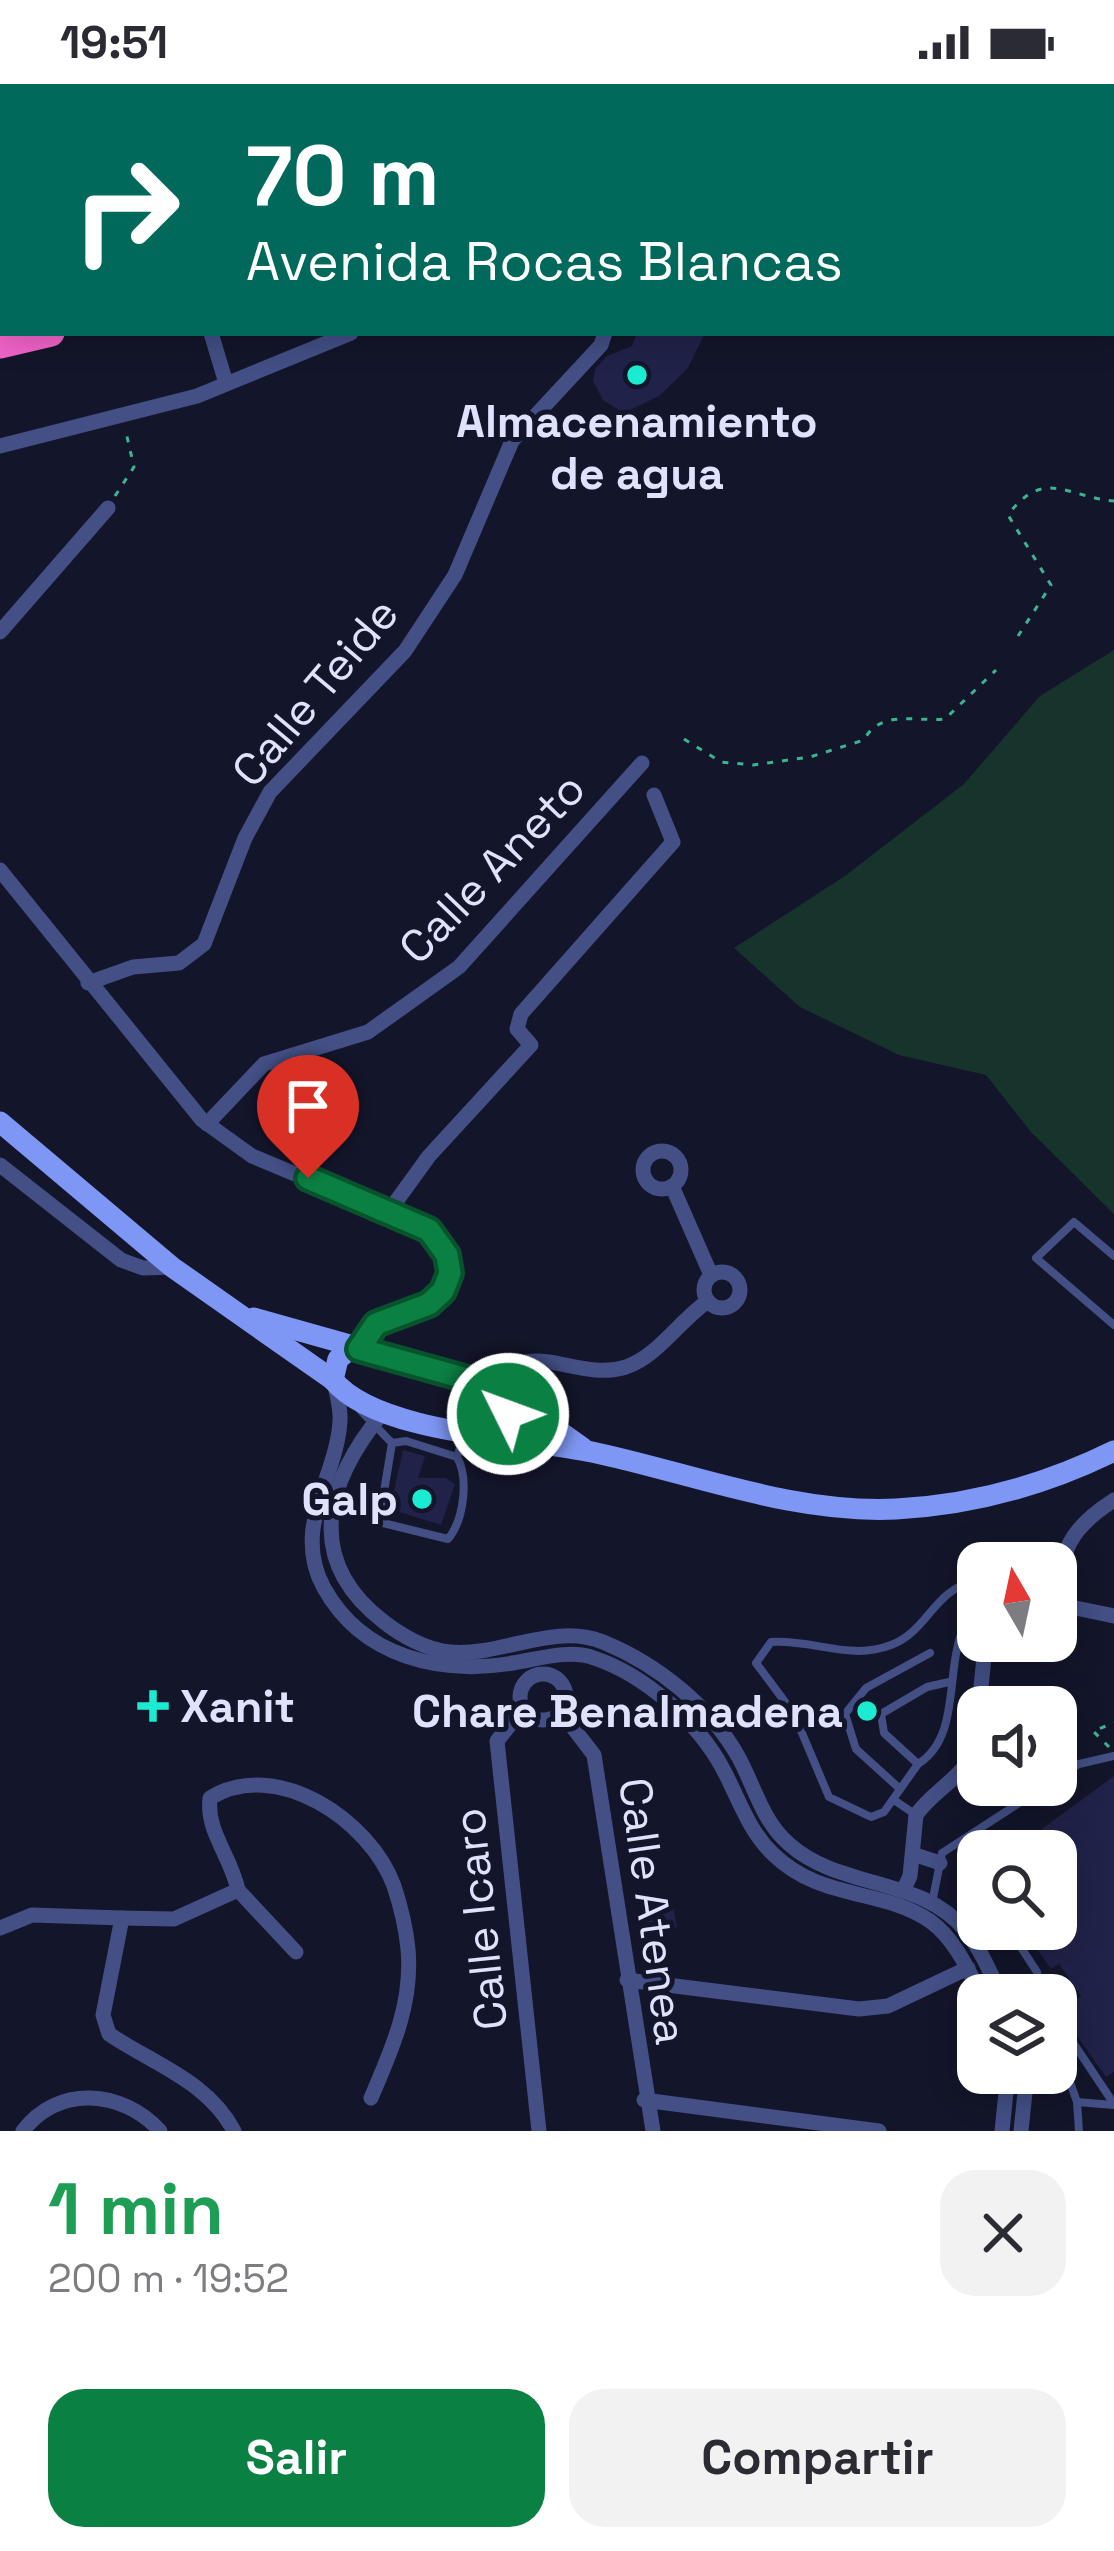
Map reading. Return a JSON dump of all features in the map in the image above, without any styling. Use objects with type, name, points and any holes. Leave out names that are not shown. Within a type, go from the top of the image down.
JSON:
[{"type":"highway","points":[[0,345],[38,336]]},
{"type":"main road","points":[[0,1122],[172,1267],[378,1418],[589,1451],[791,1499],[893,1509],[1002,1495],[1072,1472],[1114,1451]]},
{"type":"main road","points":[[240,1314],[504,1393],[589,1451]]},
{"type":"main road","points":[[339,1387],[338,1359],[356,1349]]},
{"type":"main road","points":[[492,1437],[502,1426],[504,1393]]},
{"type":"street","points":[[0,446],[122,418],[344,336]]},
{"type":"street","name":"Calle Teide","points":[[88,983],[133,967],[179,963],[204,944],[244,838],[269,792],[370,693],[404,651],[454,575],[512,442],[601,345],[604,336]]},
{"type":"street","points":[[212,337],[226,383]]},
{"type":"street","points":[[0,632],[108,508]]},
{"type":"street","name":"Calle Aneto","points":[[207,1124],[264,1064],[368,1032],[459,967],[642,763]]},
{"type":"street","points":[[387,1214],[429,1156],[531,1045],[518,1029],[521,1014],[673,842],[654,795]]},
{"type":"street","points":[[0,870],[207,1124],[252,1156],[429,1230],[442,1243],[450,1273],[429,1304],[376,1324],[356,1349]]},
{"type":"street","points":[[0,1165],[121,1260],[143,1268],[172,1267]]},
{"type":"street","points":[[672,1186],[711,1275],[704,1290],[708,1301],[724,1307],[739,1292],[728,1273],[711,1275]]},
{"type":"street","points":[[504,1393],[514,1363],[531,1358],[579,1372],[626,1366],[708,1301]]},
{"type":"street","points":[[339,1387],[341,1418],[313,1528],[320,1582],[332,1602],[382,1645],[415,1662],[461,1669],[561,1655],[594,1658],[657,1694],[684,1718],[720,1764],[749,1826],[800,1877],[928,1919],[971,1974]]},
{"type":"street","points":[[378,1418],[356,1442],[331,1528],[338,1575],[369,1611],[421,1644],[448,1652],[577,1635],[628,1655],[668,1680],[719,1728],[784,1841],[837,1874],[932,1903],[966,1931],[990,1974]]},
{"type":"street","points":[[1066,1542],[1083,1520],[1114,1500]]},
{"type":"street","points":[[1077,1608],[1114,1616]]},
{"type":"street","points":[[552,1676],[561,1655]]},
{"type":"street","points":[[516,1663],[528,1680]]},
{"type":"street","points":[[528,1680],[552,1676]]},
{"type":"street","points":[[528,1680],[520,1694],[523,1708],[543,1720],[561,1712],[566,1694],[552,1676]]},
{"type":"street","name":"Calle Icaro","points":[[523,1708],[497,1741],[538,2131]]},
{"type":"street","name":"Calle Atenea","points":[[561,1712],[594,1755],[644,2100],[653,2131]]},
{"type":"street","points":[[902,1892],[913,1854],[916,1815],[957,1778]]},
{"type":"street","points":[[296,1952],[238,1890],[233,1863],[207,1820],[210,1798],[227,1788],[262,1783],[314,1800],[358,1832],[393,1883],[408,1950],[405,2015],[371,2098]]},
{"type":"street","points":[[913,1854],[940,1863]]},
{"type":"street","points":[[0,1928],[32,1915],[174,1919],[238,1890]]},
{"type":"street","points":[[122,1918],[103,2015],[109,2034],[159,2060],[212,2100],[234,2131]]},
{"type":"street","points":[[627,1980],[859,2008],[888,2006],[968,1967]]},
{"type":"street","points":[[1002,2131],[1005,2094]]},
{"type":"street","points":[[1021,2131],[1025,2094]]},
{"type":"street","points":[[23,2131],[49,2105],[72,2096],[94,2096],[126,2107],[160,2131]]},
{"type":"street","points":[[644,2100],[879,2131]]},
{"type":"lane","points":[[1114,1256],[1074,1222],[1036,1258],[1114,1324]]},
{"type":"lane","points":[[378,1418],[392,1443],[380,1522],[433,1537],[448,1539],[455,1530],[465,1477],[458,1456],[465,1434]]},
{"type":"lane","points":[[392,1443],[406,1441],[458,1456]]},
{"type":"lane","points":[[957,1589],[945,1593],[916,1631],[892,1645],[859,1653],[790,1640],[771,1642],[761,1650],[757,1663],[794,1714],[829,1797],[871,1817],[894,1800],[899,1787],[944,1738],[957,1653]]},
{"type":"lane","points":[[899,1787],[856,1749],[845,1714],[866,1688],[930,1653]]},
{"type":"lane","points":[[918,1765],[884,1733],[881,1714],[927,1687],[949,1682]]},
{"type":"lane","points":[[1077,1764],[1113,1756]]},
{"type":"lane","points":[[894,1800],[916,1815]]},
{"type":"lane","points":[[932,1903],[942,1853],[1015,1806]]},
{"type":"lane","points":[[1077,2048],[1114,2104]]},
{"type":"lane","points":[[1074,2094],[1079,2131]]},
{"type":"lane","points":[[1077,2102],[1114,2104]]},
{"type":"path","points":[[108,508],[134,467],[122,418]]},
{"type":"path","points":[[1018,636],[1051,585],[1008,515],[1022,496],[1041,487],[1114,501]]},
{"type":"path","points":[[683,739],[721,762],[753,765],[810,757],[864,740],[870,728],[891,718],[946,719],[996,670]]},
{"type":"path","points":[[1113,1756],[1093,1731],[1114,1723]]},
{"type":"green space","points":[[1114,650],[1114,1214],[1031,1132],[986,1075],[899,1055],[800,1007],[734,948],[845,876],[964,784],[1040,696]]},
{"type":"building","name":"Almacenamiento de agua","points":[[636,336],[704,336],[688,368],[659,396],[624,413],[603,400],[593,381],[595,369],[607,356],[632,346]]},
{"type":"building","points":[[403,1450],[425,1456],[418,1478],[446,1478],[455,1484],[441,1525],[390,1509]]},
{"type":"building","points":[[1114,1776],[1114,2072],[1106,2077],[1077,2036],[1077,1999],[1081,1996],[1077,1974],[1066,1974],[1059,1964],[1051,1969],[1038,1950],[1077,1950],[1077,1830],[1041,1830]]},
{"type":"building","points":[[671,1896],[677,1927],[647,1933],[641,1902]]},
{"type":"place","name":"Almacenamiento de agua","points":[[637,375]]},
{"type":"place","name":"Galp","points":[[422,1499]]},
{"type":"place","name":"Xanit","points":[[153,1706]]},
{"type":"place","name":"Chare Benalmadena","points":[[867,1711]]},
{"type":"route","points":[[308,1178],[429,1230],[447,1255],[450,1273],[443,1291],[429,1304],[376,1324],[359,1349],[496,1387],[511,1400],[508,1414]]}]
